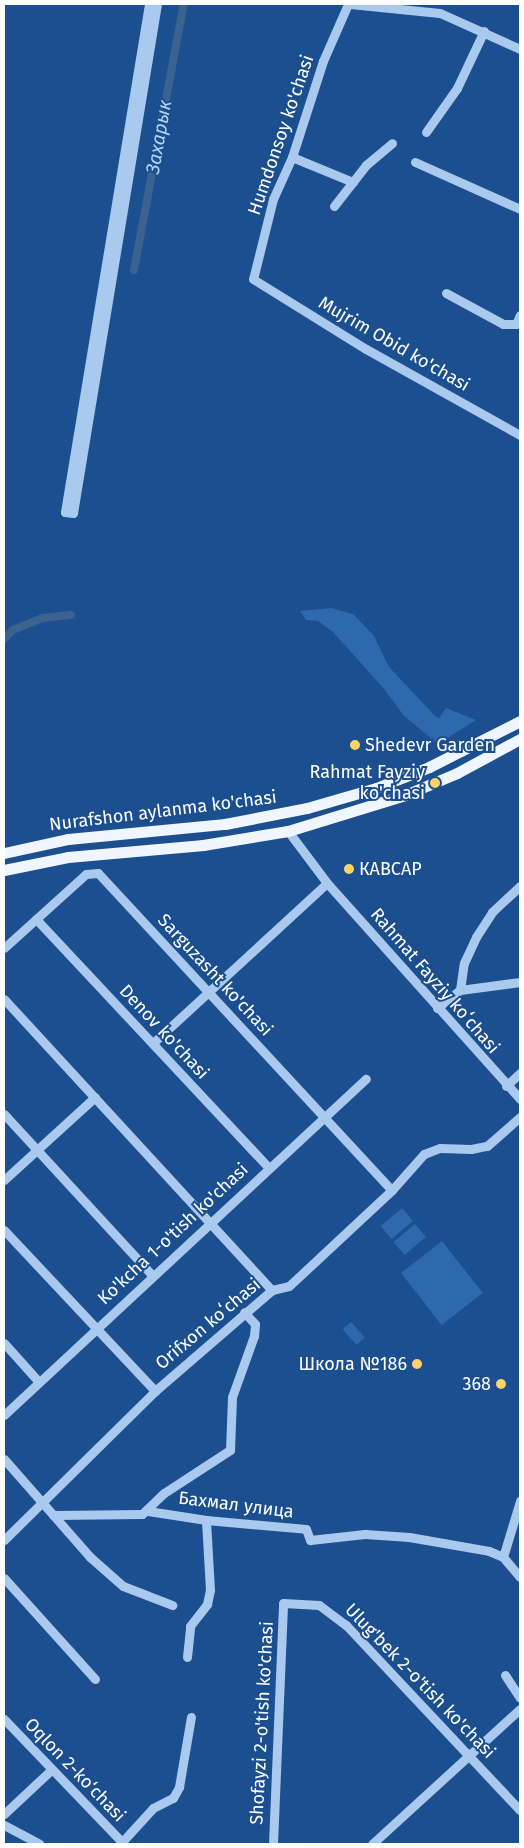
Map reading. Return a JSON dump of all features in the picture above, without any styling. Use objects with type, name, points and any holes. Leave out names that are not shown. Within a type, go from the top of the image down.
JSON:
[{"type":"main road","name":"Nurafshon aylanma ko'chasi","points":[[4,853],[89,836],[219,825],[276,815],[376,788],[449,757],[520,721]]},
{"type":"main road","name":"Nurafshon aylanma ko'chasi","points":[[4,870],[45,860],[196,846],[288,830],[366,809],[457,773],[520,739]]},
{"type":"main road","points":[[449,757],[459,763],[457,773]]},
{"type":"main road","points":[[42,844],[38,853],[45,860]]},
{"type":"street","points":[[149,4],[65,512],[73,513],[157,4]]},
{"type":"street","name":"Humdonsoy ko'chasi","points":[[253,279],[273,200],[292,157],[323,61],[349,4],[441,9],[520,49]]},
{"type":"street","points":[[426,132],[457,88],[484,31]]},
{"type":"street","points":[[334,206],[366,165],[392,143]]},
{"type":"street","points":[[292,157],[353,182]]},
{"type":"street","points":[[415,162],[520,209]]},
{"type":"street","name":"Mujrim Obid ko'chasi","points":[[253,279],[343,335],[520,435]]},
{"type":"street","points":[[446,293],[503,324],[516,324],[520,315]]},
{"type":"street","name":"Rahmat Fayziy koʻchasi","points":[[288,830],[327,883],[506,1086],[520,1099]]},
{"type":"street","name":"Sarguzasht ko'chasi","points":[[4,948],[86,874],[98,874],[392,1190]]},
{"type":"street","points":[[153,1043],[327,883]]},
{"type":"street","points":[[460,990],[464,963],[476,937],[492,912],[520,886]]},
{"type":"street","name":"Denov ko'chasi","points":[[36,919],[269,1168]]},
{"type":"street","points":[[437,1008],[460,990],[520,982]]},
{"type":"street","points":[[4,999],[272,1290]]},
{"type":"street","points":[[506,1086],[520,1073]]},
{"type":"street","name":"Ko'kcha 1-o'tish ko'chasi","points":[[4,1415],[210,1221],[366,1079]]},
{"type":"street","points":[[4,1180],[95,1097]]},
{"type":"street","points":[[4,1114],[152,1275]]},
{"type":"street","name":"Orifxon koʻchasi","points":[[4,1540],[44,1503],[155,1391],[244,1312],[272,1290],[290,1286],[392,1190],[429,1151],[487,1146],[520,1117]]},
{"type":"street","points":[[4,1230],[155,1391]]},
{"type":"street","name":"Бахмал улица","points":[[148,1511],[164,1493],[230,1450],[232,1397],[254,1336],[254,1324],[244,1312]]},
{"type":"street","points":[[4,1343],[39,1382]]},
{"type":"street","points":[[4,1459],[90,1557],[122,1586],[172,1605]]},
{"type":"street","points":[[520,1500],[503,1557],[520,1577]]},
{"type":"street","name":"Бахмал улица","points":[[53,1515],[106,1517],[148,1511],[206,1520],[306,1529],[310,1540],[365,1534],[409,1537],[489,1551],[503,1557]]},
{"type":"street","points":[[187,1657],[190,1626],[207,1604],[210,1590],[206,1520]]},
{"type":"street","points":[[4,1578],[95,1679]]},
{"type":"street","name":"Ulug'bek 2-o'tish ko'chasi","points":[[284,1603],[314,1604],[328,1610],[470,1754],[520,1810]]},
{"type":"street","name":"Shofayzi 2-o'tish ko'chasi","points":[[273,1844],[284,1603]]},
{"type":"street","points":[[505,1675],[520,1698]]},
{"type":"street","points":[[372,1844],[383,1841],[470,1754],[520,1709]]},
{"type":"street","points":[[123,1843],[153,1808],[173,1798],[179,1787],[191,1717]]},
{"type":"street","name":"Oqlon 2-ko‘chasi","points":[[4,1719],[50,1771],[123,1843]]},
{"type":"street","points":[[4,1814],[50,1771]]},
{"type":"street","points":[[4,1825],[40,1844]]},
{"type":"shaded area","points":[[331,608],[353,614],[374,636],[389,667],[435,716],[439,718],[446,708],[476,720],[438,744],[404,716],[385,690],[333,632],[318,621],[306,620],[300,611]]},
{"type":"shaded area","points":[[402,1208],[413,1221],[391,1239],[381,1226]]},
{"type":"shaded area","points":[[415,1224],[426,1237],[404,1255],[394,1242]]},
{"type":"shaded area","points":[[442,1241],[483,1293],[442,1325],[401,1273]]},
{"type":"shaded area","points":[[351,1322],[365,1338],[356,1345],[343,1329]]},
{"type":"waterway","name":"Захарык","points":[[134,270],[184,4]]},
{"type":"waterway","points":[[4,639],[13,630],[43,618],[71,615]]},
{"type":"place","name":"Shedevr Garden","points":[[355,745]]},
{"type":"place","name":"Rahmat Fayziy ko'chasi","points":[[435,783]]},
{"type":"place","name":"КАВСАР","points":[[349,869]]},
{"type":"place","name":"Школа №186","points":[[417,1364]]},
{"type":"place","name":"368","points":[[501,1384]]}]
